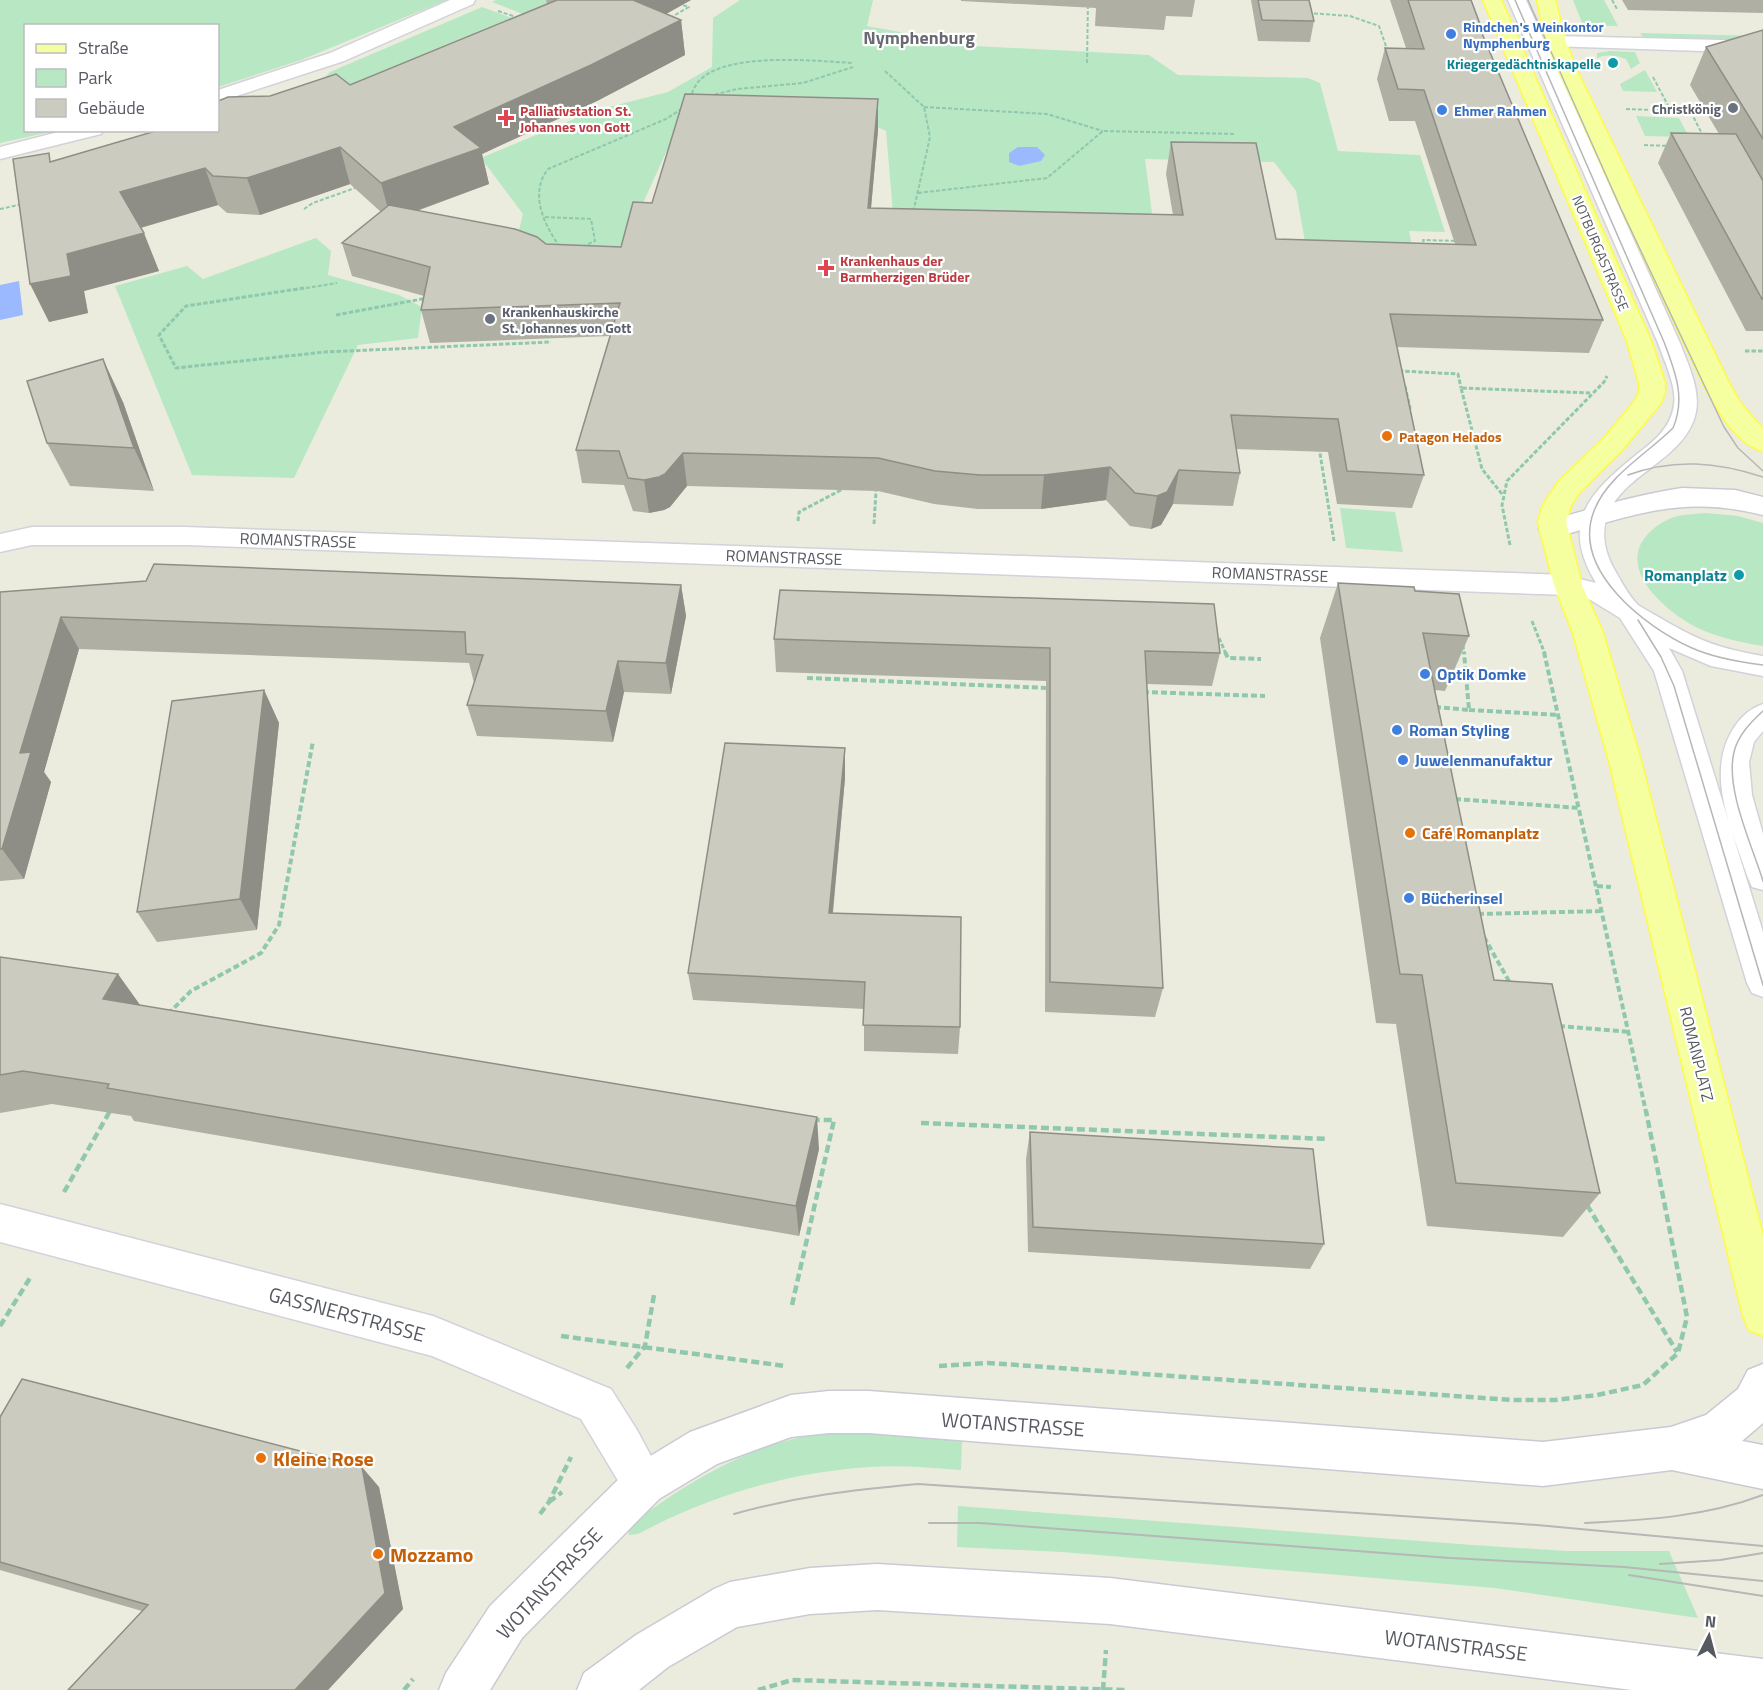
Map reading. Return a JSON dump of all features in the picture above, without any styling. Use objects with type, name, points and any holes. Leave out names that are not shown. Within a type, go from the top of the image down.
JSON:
[{"type":"main road","name":"NOTBURGASTRASSE","points":[[1492,0],[1639,341],[1652,384],[1652,393],[1647,404]]},
{"type":"main road","points":[[1546,0],[1556,42],[1567,71],[1727,406],[1763,443]]},
{"type":"main road","name":"ROMANPLATZ","points":[[1647,404],[1614,443],[1569,487],[1553,513],[1553,529],[1568,585],[1588,633],[1625,761],[1763,1316]]},
{"type":"street","points":[[219,96],[337,57],[466,0]]},
{"type":"street","points":[[1556,42],[1763,47]]},
{"type":"street","points":[[0,153],[86,132]]},
{"type":"street","points":[[1553,529],[1661,498],[1687,495],[1716,496],[1763,506]]},
{"type":"street","name":"ROMANSTRASSE","points":[[0,543],[32,536],[185,536],[1568,585]]},
{"type":"street","name":"GASSNERSTRASSE","points":[[0,1223],[433,1336],[596,1404],[644,1484]]},
{"type":"street","name":"WOTANSTRASSE","points":[[463,1690],[506,1623],[644,1484],[705,1447],[791,1416],[829,1412],[869,1412],[1543,1464],[1671,1449],[1719,1432],[1753,1404],[1763,1385]]},
{"type":"street","name":"WOTANSTRASSE","points":[[1671,1449],[1763,1467]]},
{"type":"street","name":"WOTANSTRASSE","points":[[601,1690],[652,1651],[730,1605],[810,1591],[877,1587],[1110,1601],[1763,1683]]},
{"type":"lane","points":[[1517,0],[1669,343],[1678,370],[1686,405],[1681,424],[1663,444],[1610,491],[1593,518],[1591,535],[1596,558],[1661,657],[1674,686],[1763,983]]},
{"type":"lane","points":[[1647,404],[1664,392],[1676,377],[1678,370]]},
{"type":"lane","points":[[1568,585],[1597,592],[1661,633],[1705,654],[1737,663],[1763,666]]},
{"type":"lane","points":[[1763,714],[1744,734],[1735,759],[1736,794],[1763,878]]},
{"type":"path","points":[[1087,63],[1088,0]]},
{"type":"path","points":[[662,23],[689,8],[678,4]]},
{"type":"path","points":[[492,8],[525,20]]},
{"type":"path","points":[[1303,13],[1350,16],[1379,26],[1389,56]]},
{"type":"path","points":[[687,105],[691,90],[702,76],[728,66],[752,61],[853,65],[803,83],[737,89],[703,98]]},
{"type":"path","points":[[885,71],[924,107],[930,137],[911,222]]},
{"type":"path","points":[[1652,74],[1671,111]]},
{"type":"path","points":[[561,249],[551,236],[540,201],[538,183],[548,169],[666,119],[695,102]]},
{"type":"path","points":[[924,107],[1047,114],[1103,131],[1236,134]]},
{"type":"path","points":[[1620,109],[1706,112]]},
{"type":"path","points":[[1690,112],[1704,138]]},
{"type":"path","points":[[918,193],[1047,178],[1103,131]]},
{"type":"path","points":[[1638,145],[1673,146]]},
{"type":"path","points":[[304,209],[313,203],[355,188]]},
{"type":"path","points":[[0,209],[30,202]]},
{"type":"path","points":[[545,217],[591,219],[595,241],[576,250]]},
{"type":"path","points":[[1425,250],[1423,240],[1462,242]]},
{"type":"path","points":[[337,283],[186,306],[159,335],[176,368],[325,352],[551,342]]},
{"type":"path","points":[[336,315],[432,297]]},
{"type":"path","points":[[1744,351],[1763,351]]},
{"type":"path","points":[[1406,416],[1410,408],[1401,371],[1458,374],[1482,469],[1502,494]]},
{"type":"path","points":[[1520,583],[1502,516],[1502,494],[1508,481],[1604,382],[1610,372]]},
{"type":"path","points":[[1461,388],[1591,393]]},
{"type":"path","points":[[1318,439],[1336,550]]},
{"type":"path","points":[[798,523],[799,512],[841,490]]},
{"type":"path","points":[[874,519],[876,491]]},
{"type":"path","points":[[1462,634],[1469,710]]},
{"type":"path","points":[[1219,638],[1228,658],[1261,659]]},
{"type":"path","points":[[933,1367],[988,1363],[1512,1400],[1555,1400],[1597,1395],[1643,1385],[1678,1353],[1687,1317],[1630,1032],[1547,659]]},
{"type":"path","points":[[807,678],[1053,688]]},
{"type":"path","points":[[1135,691],[1264,696]]},
{"type":"path","points":[[1431,707],[1559,715]]},
{"type":"path","points":[[162,1020],[190,991],[261,952],[279,926],[313,741]]},
{"type":"path","points":[[1448,799],[1580,808]]},
{"type":"path","points":[[1597,886],[1616,888]]},
{"type":"path","points":[[1470,914],[1603,911]]},
{"type":"path","points":[[1482,934],[1511,984]]},
{"type":"path","points":[[1557,1026],[1630,1032]]},
{"type":"path","points":[[41,1234],[111,1108]]},
{"type":"path","points":[[792,1305],[834,1120],[804,1120]]},
{"type":"path","points":[[921,1123],[1328,1139]]},
{"type":"path","points":[[1584,1201],[1678,1353]]},
{"type":"path","points":[[654,1295],[645,1346],[794,1367]]},
{"type":"path","points":[[0,1326],[9,1311]]},
{"type":"path","points":[[758,1690],[792,1680],[1125,1690]]},
{"type":"green space","points":[[0,0],[447,0],[301,60],[219,87],[219,24],[24,24],[24,132],[50,132],[0,143]]},
{"type":"green space","points":[[496,0],[574,0],[538,20],[492,2]]},
{"type":"green space","points":[[740,0],[873,0],[867,26],[976,46],[1149,55],[1178,75],[1308,78],[1320,83],[1338,151],[1420,155],[1445,232],[1409,231],[1415,260],[1305,242],[1296,191],[1274,162],[1145,159],[1154,229],[893,213],[886,131],[843,112],[673,137],[628,236],[607,262],[558,270],[518,234],[523,214],[481,158],[593,111],[668,92],[712,67],[713,18]]},
{"type":"green space","points":[[1573,0],[1604,0],[1618,26],[1583,25]]},
{"type":"green space","points":[[482,7],[529,24],[350,97],[323,79],[330,72]]},
{"type":"green space","points":[[1640,33],[1763,36],[1763,40],[1643,37]]},
{"type":"green space","points":[[1635,52],[1640,63],[1631,69],[1626,59],[1623,58],[1607,56],[1597,59],[1597,53]]},
{"type":"green space","points":[[1645,70],[1657,92],[1623,91],[1620,84]]},
{"type":"green space","points":[[1636,116],[1679,118],[1689,137],[1645,136]]},
{"type":"green space","points":[[316,238],[331,251],[328,275],[399,295],[422,307],[418,338],[358,345],[294,478],[192,475],[115,286],[187,266],[203,279]]},
{"type":"green space","points":[[1340,508],[1395,512],[1403,552],[1346,548]]},
{"type":"green space","points":[[1706,513],[1738,516],[1763,523],[1763,646],[1718,636],[1692,625],[1658,598],[1648,587],[1641,574],[1637,561],[1639,548],[1650,532],[1661,523],[1674,517]]},
{"type":"green space","points":[[875,1432],[962,1439],[961,1470],[881,1466],[810,1474],[721,1497],[638,1534],[629,1535],[628,1529],[631,1524],[652,1509],[695,1481],[739,1458],[786,1441],[811,1435]]},
{"type":"green space","points":[[958,1506],[1567,1551],[1669,1551],[1698,1618],[1495,1588],[1062,1552],[957,1547]]},
{"type":"water","points":[[1018,147],[1037,147],[1045,155],[1041,161],[1019,166],[1009,162],[1009,153]]},
{"type":"water","points":[[19,281],[23,315],[0,320],[0,285]]},
{"type":"building","points":[[557,0],[633,0],[681,20],[591,65],[454,127],[481,148],[381,183],[340,147],[247,178],[213,176],[205,168],[120,192],[144,233],[67,254],[71,276],[30,284],[13,159],[49,153],[50,162],[152,132],[219,132],[219,101],[228,97],[270,96],[336,74],[350,85]]},
{"type":"building","points":[[1258,0],[1309,0],[1314,21],[1262,20]]},
{"type":"building","points":[[1408,0],[1471,0],[1480,24],[1478,24],[1603,320],[1390,314],[1424,475],[1347,471],[1338,419],[1231,415],[1240,473],[1179,470],[1167,492],[1157,496],[1135,493],[1110,467],[1044,475],[980,475],[935,471],[878,458],[683,453],[665,474],[659,477],[644,480],[628,478],[619,451],[576,450],[620,303],[421,310],[430,267],[342,243],[389,205],[515,229],[537,237],[546,244],[621,247],[633,202],[652,203],[685,94],[878,99],[868,208],[1183,215],[1171,142],[1256,143],[1276,239],[1476,245],[1424,90],[1398,89],[1385,48],[1424,49]]},
{"type":"building","points":[[1763,30],[1763,139],[1706,47]]},
{"type":"building","points":[[1671,133],[1736,134],[1763,181],[1763,299],[1762,299]]},
{"type":"building","points":[[103,359],[134,448],[47,443],[27,381]]},
{"type":"building","points":[[154,564],[681,585],[666,663],[618,661],[606,711],[467,705],[483,655],[466,654],[465,632],[61,617],[20,753],[31,752],[2,849],[0,849],[0,592],[146,581]]},
{"type":"building","points":[[1338,583],[1414,587],[1415,591],[1459,594],[1469,636],[1423,633],[1494,980],[1552,984],[1600,1193],[1456,1183],[1422,975],[1400,974]]},
{"type":"building","points":[[780,590],[1214,604],[1220,653],[1145,651],[1163,988],[1050,982],[1050,648],[774,639]]},
{"type":"building","points":[[264,690],[240,899],[137,912],[172,701]]},
{"type":"building","points":[[725,743],[845,748],[829,913],[961,917],[960,1027],[863,1025],[865,982],[688,973]]},
{"type":"building","points":[[0,957],[118,974],[103,999],[817,1117],[796,1206],[107,1088],[109,1084],[23,1071],[0,1075]]},
{"type":"building","points":[[1030,1132],[1313,1149],[1324,1244],[1033,1227]]},
{"type":"building","points":[[22,1379],[362,1467],[385,1593],[295,1690],[68,1690],[148,1605],[0,1562],[0,1417]]},
{"type":"tram line","points":[[1515,0],[1664,342],[1678,385],[1679,406],[1673,428],[1618,476],[1600,498],[1594,511],[1590,533],[1593,554],[1603,575],[1617,594],[1634,611],[1673,639],[1709,654],[1763,665]]},
{"type":"tram line","points":[[1528,0],[1621,209],[1724,427],[1738,448],[1763,471]]},
{"type":"tram line","points":[[1628,475],[1662,466],[1696,464],[1729,468],[1763,477]]},
{"type":"tram line","points":[[1638,620],[1661,657],[1674,686],[1763,985]]},
{"type":"tram line","points":[[1763,711],[1742,734],[1734,752],[1732,767],[1736,800],[1763,881]]},
{"type":"tram line","points":[[734,1514],[825,1494],[918,1484],[1537,1525],[1763,1546]]},
{"type":"tram line","points":[[1585,1523],[1653,1519],[1697,1513],[1763,1495]]},
{"type":"tram line","points":[[929,1523],[980,1523],[1450,1558],[1624,1567],[1763,1581]]},
{"type":"tram line","points":[[1660,1564],[1720,1560],[1763,1553]]},
{"type":"tram line","points":[[1629,1575],[1763,1596]]},
{"type":"place","name":"Rindchen's Weinkontor Nymphenburg","points":[[1451,34]]},
{"type":"place","name":"Kriegergedächtniskapelle","points":[[1613,63]]},
{"type":"place","name":"Christkönig","points":[[1733,108]]},
{"type":"place","name":"Ehmer Rahmen","points":[[1442,110]]},
{"type":"place","name":"Palliativstation St. Johannes von Gott","points":[[506,118]]},
{"type":"place","name":"Krankenhaus der Barmherzigen Brüder","points":[[826,268]]},
{"type":"place","name":"Krankenhauskirche St. Johannes von Gott","points":[[490,319]]},
{"type":"place","name":"Patagon Helados","points":[[1387,436]]},
{"type":"place","name":"Romanplatz","points":[[1739,575]]},
{"type":"place","name":"Optik Domke","points":[[1425,674]]},
{"type":"place","name":"Roman Styling","points":[[1397,730]]},
{"type":"place","name":"Juwelenmanufaktur","points":[[1403,760]]},
{"type":"place","name":"Café Romanplatz","points":[[1410,833]]},
{"type":"place","name":"Bücherinsel","points":[[1409,898]]},
{"type":"place","name":"Kleine Rose","points":[[261,1458]]},
{"type":"place","name":"Mozzamo","points":[[378,1554]]},
{"type":"district","name":"Nymphenburg","points":[[919,37]]}]
